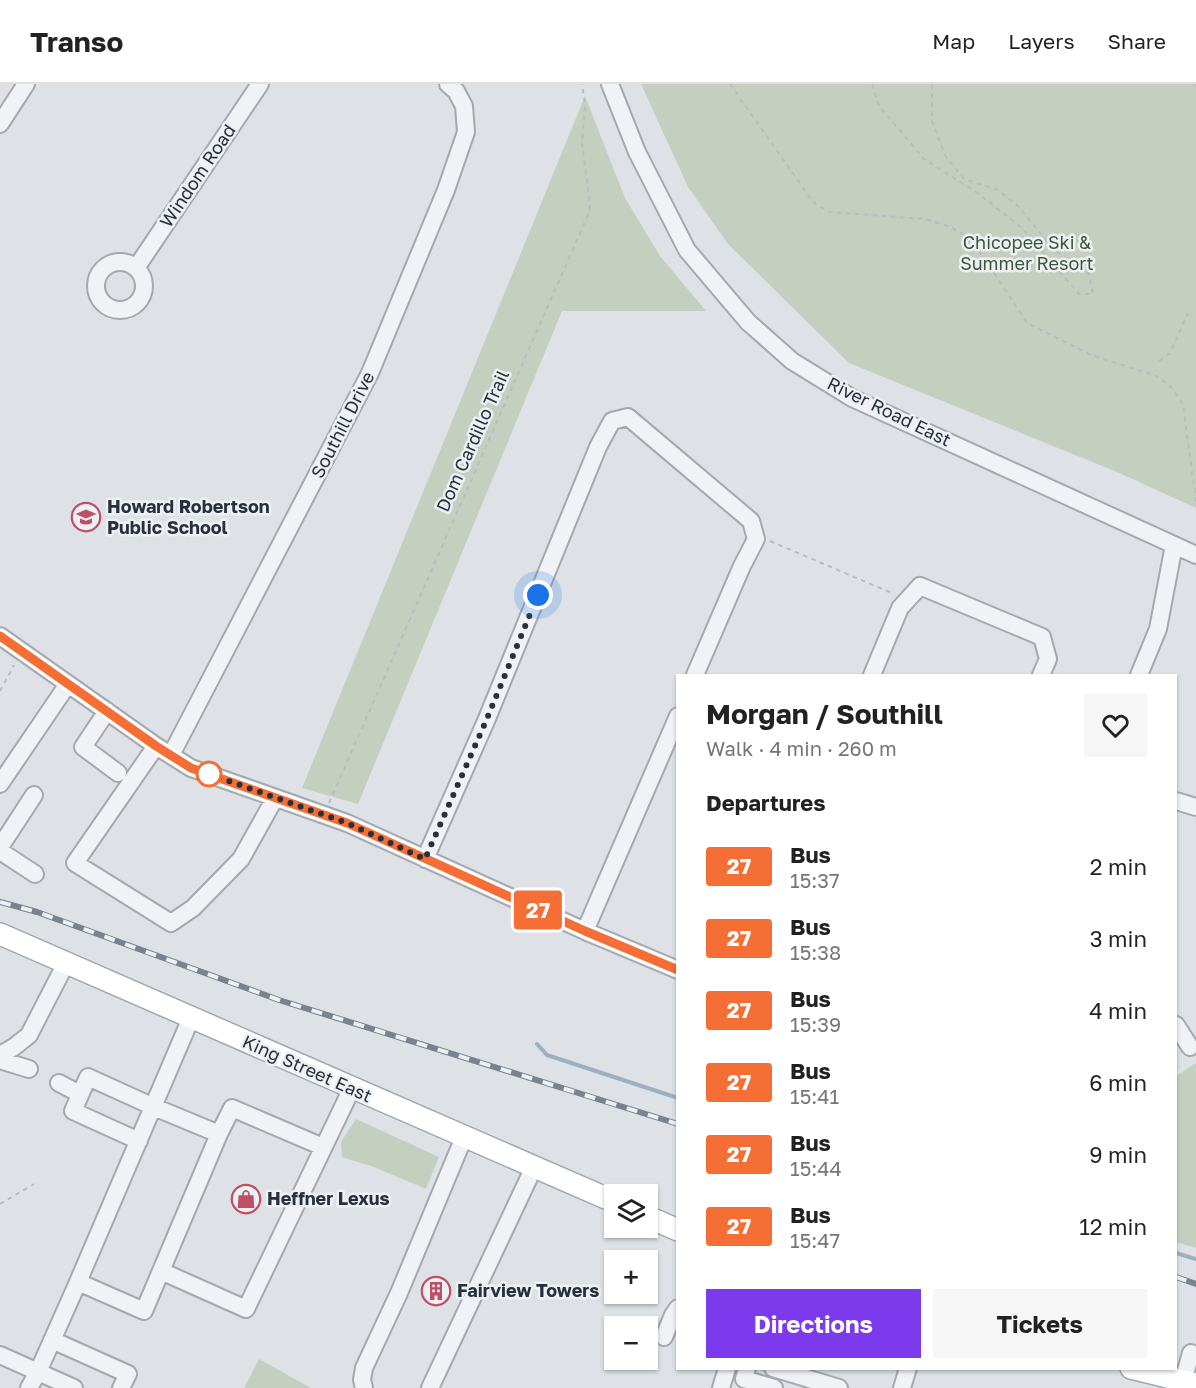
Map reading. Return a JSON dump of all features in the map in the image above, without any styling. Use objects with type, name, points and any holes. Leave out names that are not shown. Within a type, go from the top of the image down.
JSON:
[{"type":"main road","name":"King Street East","points":[[0,934],[604,1198]]},
{"type":"main road","points":[[658,1221],[676,1229]]},
{"type":"main road","points":[[1139,1370],[1190,1382]]},
{"type":"street","points":[[0,124],[26,84]]},
{"type":"street","name":"Windom Road","points":[[136,268],[260,84]]},
{"type":"street","name":"Southill Drive","points":[[275,798],[241,859],[193,908],[171,923],[75,863],[164,750],[370,373],[446,190],[466,132],[464,106],[456,91],[448,84]]},
{"type":"street","name":"River Road East","points":[[610,84],[638,152],[687,250],[748,322],[792,361],[852,398],[1196,555]]},
{"type":"street","points":[[425,859],[486,721],[598,447],[612,421],[628,417],[751,521],[756,539],[696,674]]},
{"type":"street","points":[[1139,674],[1158,629],[1174,545]]},
{"type":"street","points":[[872,674],[900,608],[920,586],[1042,637],[1048,659],[1041,674]]},
{"type":"street","points":[[0,636],[191,768],[347,823],[585,931],[676,969]]},
{"type":"street","points":[[0,784],[68,684]]},
{"type":"street","points":[[107,711],[82,747],[118,773]]},
{"type":"street","points":[[585,931],[676,721]]},
{"type":"street","points":[[34,795],[0,849],[35,874]]},
{"type":"street","points":[[1177,801],[1196,807]]},
{"type":"street","points":[[0,1055],[29,1035],[66,963]]},
{"type":"street","points":[[29,1388],[78,1282],[191,1018]]},
{"type":"street","points":[[1177,1027],[1187,1049]]},
{"type":"street","points":[[0,1060],[29,1069]]},
{"type":"street","points":[[139,1141],[73,1112],[88,1077],[219,1134]]},
{"type":"street","points":[[59,1083],[80,1094]]},
{"type":"street","points":[[161,1271],[246,1309],[352,1088]]},
{"type":"street","points":[[78,1282],[144,1311],[232,1108],[323,1147]]},
{"type":"street","points":[[364,1388],[362,1380],[364,1368],[399,1293],[464,1137]]},
{"type":"street","points":[[430,1388],[534,1167]]},
{"type":"street","points":[[664,1337],[676,1311]]},
{"type":"street","points":[[52,1340],[128,1374],[121,1388]]},
{"type":"street","points":[[1188,1352],[1190,1382]]},
{"type":"street","points":[[0,1355],[74,1388]]},
{"type":"street","points":[[721,1388],[727,1370]]},
{"type":"street","points":[[746,1370],[744,1379],[774,1388]]},
{"type":"street","points":[[780,1370],[839,1388]]},
{"type":"street","points":[[902,1388],[907,1370]]},
{"type":"path","name":"Dom Cardillo Trail","points":[[330,798],[588,215],[590,204],[582,143],[585,104],[582,84]]},
{"type":"path","points":[[730,84],[813,202],[829,212],[925,219],[951,227],[966,236],[978,249],[1027,323],[1091,355],[1157,376],[1172,388],[1183,405],[1196,501]]},
{"type":"path","points":[[872,84],[879,106],[924,159],[976,192],[1021,227],[1079,294],[1094,294],[1089,274],[1053,249],[1019,207],[998,190],[964,179],[946,157],[932,121],[932,84]]},
{"type":"path","points":[[1159,361],[1170,352],[1188,313]]},
{"type":"path","points":[[756,539],[777,543],[908,599]]},
{"type":"path","points":[[0,691],[14,665]]},
{"type":"path","points":[[0,1204],[34,1184]]},
{"type":"green space","name":"Chicopee Ski & Summer Resort","points":[[641,84],[1196,84],[1196,508],[1117,472],[849,363],[728,244],[688,187]]},
{"type":"green space","points":[[585,96],[625,198],[660,256],[706,311],[562,311],[358,804],[302,788]]},
{"type":"green space","points":[[1196,1063],[1196,1248],[1177,1242],[1177,1075]]},
{"type":"green space","points":[[356,1119],[439,1157],[426,1189],[374,1167],[342,1157],[341,1142]]},
{"type":"green space","points":[[259,1359],[311,1388],[244,1388]]},
{"type":"waterway","points":[[537,1044],[547,1055],[676,1097]]},
{"type":"waterway","points":[[1177,1253],[1196,1259]]},
{"type":"railway","points":[[0,902],[37,912],[279,1000],[676,1123]]},
{"type":"railway","points":[[1177,1277],[1196,1284]]},
{"type":"bus line","name":"27","points":[[0,636],[156,746],[191,768],[347,823],[585,931],[676,969]]},
{"type":"place","name":"Howard Robertson Public School","points":[[86,517]]},
{"type":"place","name":"Heffner Lexus","points":[[246,1199]]},
{"type":"place","name":"Fairview Towers","points":[[436,1291]]},
{"type":"route","points":[[209,774],[347,823],[425,859],[538,595]]}]
